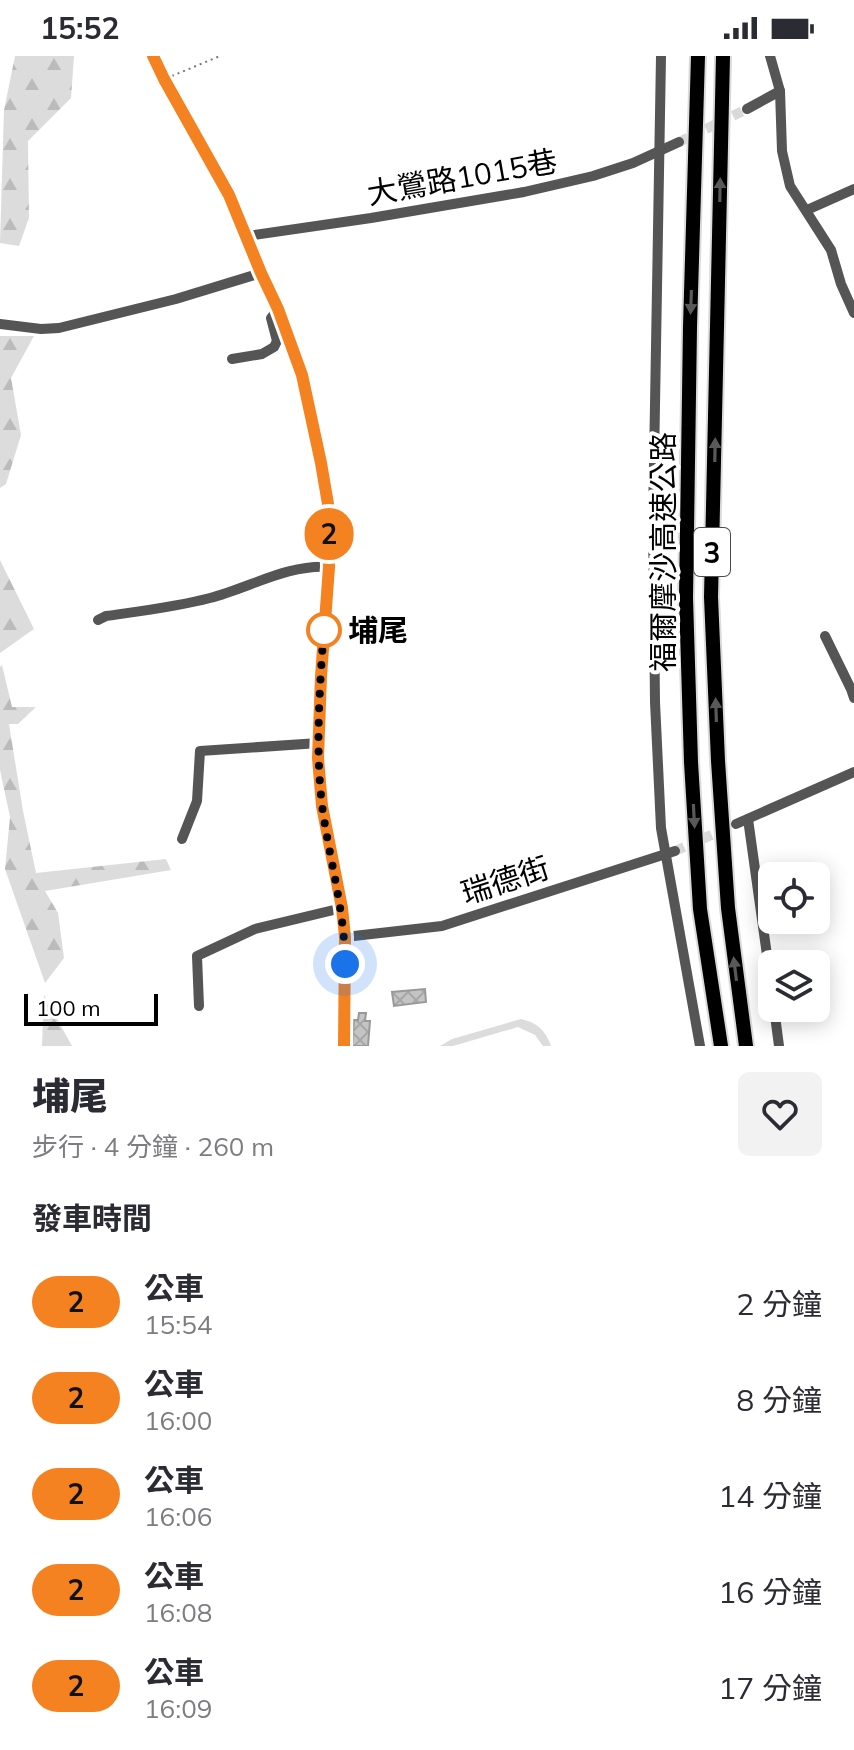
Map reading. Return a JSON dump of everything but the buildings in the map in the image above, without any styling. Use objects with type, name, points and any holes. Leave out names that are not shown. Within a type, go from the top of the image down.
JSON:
[{"type":"highway","name":"福爾摩沙高速公路","points":[[698,56],[686,598],[700,909],[721,1046]]},
{"type":"highway","name":"福爾摩沙高速公路","points":[[723,56],[711,597],[728,908],[746,1046]]},
{"type":"street","points":[[153,56],[229,195],[278,309],[302,375],[321,463],[328,504],[329,567],[318,758],[322,806],[345,937],[344,1046]]},
{"type":"street","points":[[661,56],[653,521],[655,702],[661,828],[671,852],[700,1046]]},
{"type":"street","points":[[770,56],[780,91],[782,151],[790,186],[831,250],[854,313]]},
{"type":"street","points":[[747,109],[780,91]]},
{"type":"street","name":"大鶯路1015巷","points":[[247,236],[524,192],[593,176],[633,163],[679,142]]},
{"type":"street","points":[[807,210],[854,189]]},
{"type":"street","points":[[0,324],[59,328],[176,299],[261,273]]},
{"type":"street","points":[[232,359],[262,354],[274,347],[277,341],[271,318],[278,309]]},
{"type":"street","points":[[98,620],[211,598],[300,568],[329,567]]},
{"type":"street","points":[[825,636],[854,698]]},
{"type":"street","points":[[182,839],[197,801],[200,751],[319,743]]},
{"type":"street","points":[[736,824],[854,772]]},
{"type":"street","points":[[748,819],[766,950]]},
{"type":"street","name":"瑞德街","points":[[345,937],[442,926],[671,852]]},
{"type":"street","points":[[199,1006],[197,956],[255,929],[342,908]]},
{"type":"street","points":[[776,1022],[779,1046]]},
{"type":"path","points":[[164,79],[220,56]]},
{"type":"green space","points":[[15,56],[74,56],[71,98],[28,141],[29,218],[19,246],[0,243],[4,110]]},
{"type":"green space","points":[[0,336],[34,336],[11,378],[21,435],[6,484],[0,488]]},
{"type":"green space","points":[[0,560],[34,629],[0,653]]},
{"type":"green space","points":[[2,665],[12,707],[36,707],[18,724],[9,724],[36,873],[166,859],[171,870],[45,891],[58,913],[64,958],[45,983],[5,869],[10,817],[0,770]]},
{"type":"green space","points":[[44,995],[72,1046],[42,1046]]},
{"type":"green space","points":[[521,1019],[540,1028],[551,1046],[543,1046],[535,1035],[518,1027],[453,1046],[440,1046],[452,1039]]},
{"type":"tunnel","points":[[679,142],[747,109]]},
{"type":"tunnel","points":[[675,851],[727,828]]},
{"type":"bus line","name":"2","points":[[153,56],[229,195],[278,309],[302,375],[321,463],[328,504],[329,567],[318,758],[322,806],[345,937],[344,1046]]},
{"type":"place","name":"埔尾","points":[[324,630]]},
{"type":"route","points":[[324,630],[324,626],[318,758],[322,806],[342,908],[345,964]]}]
